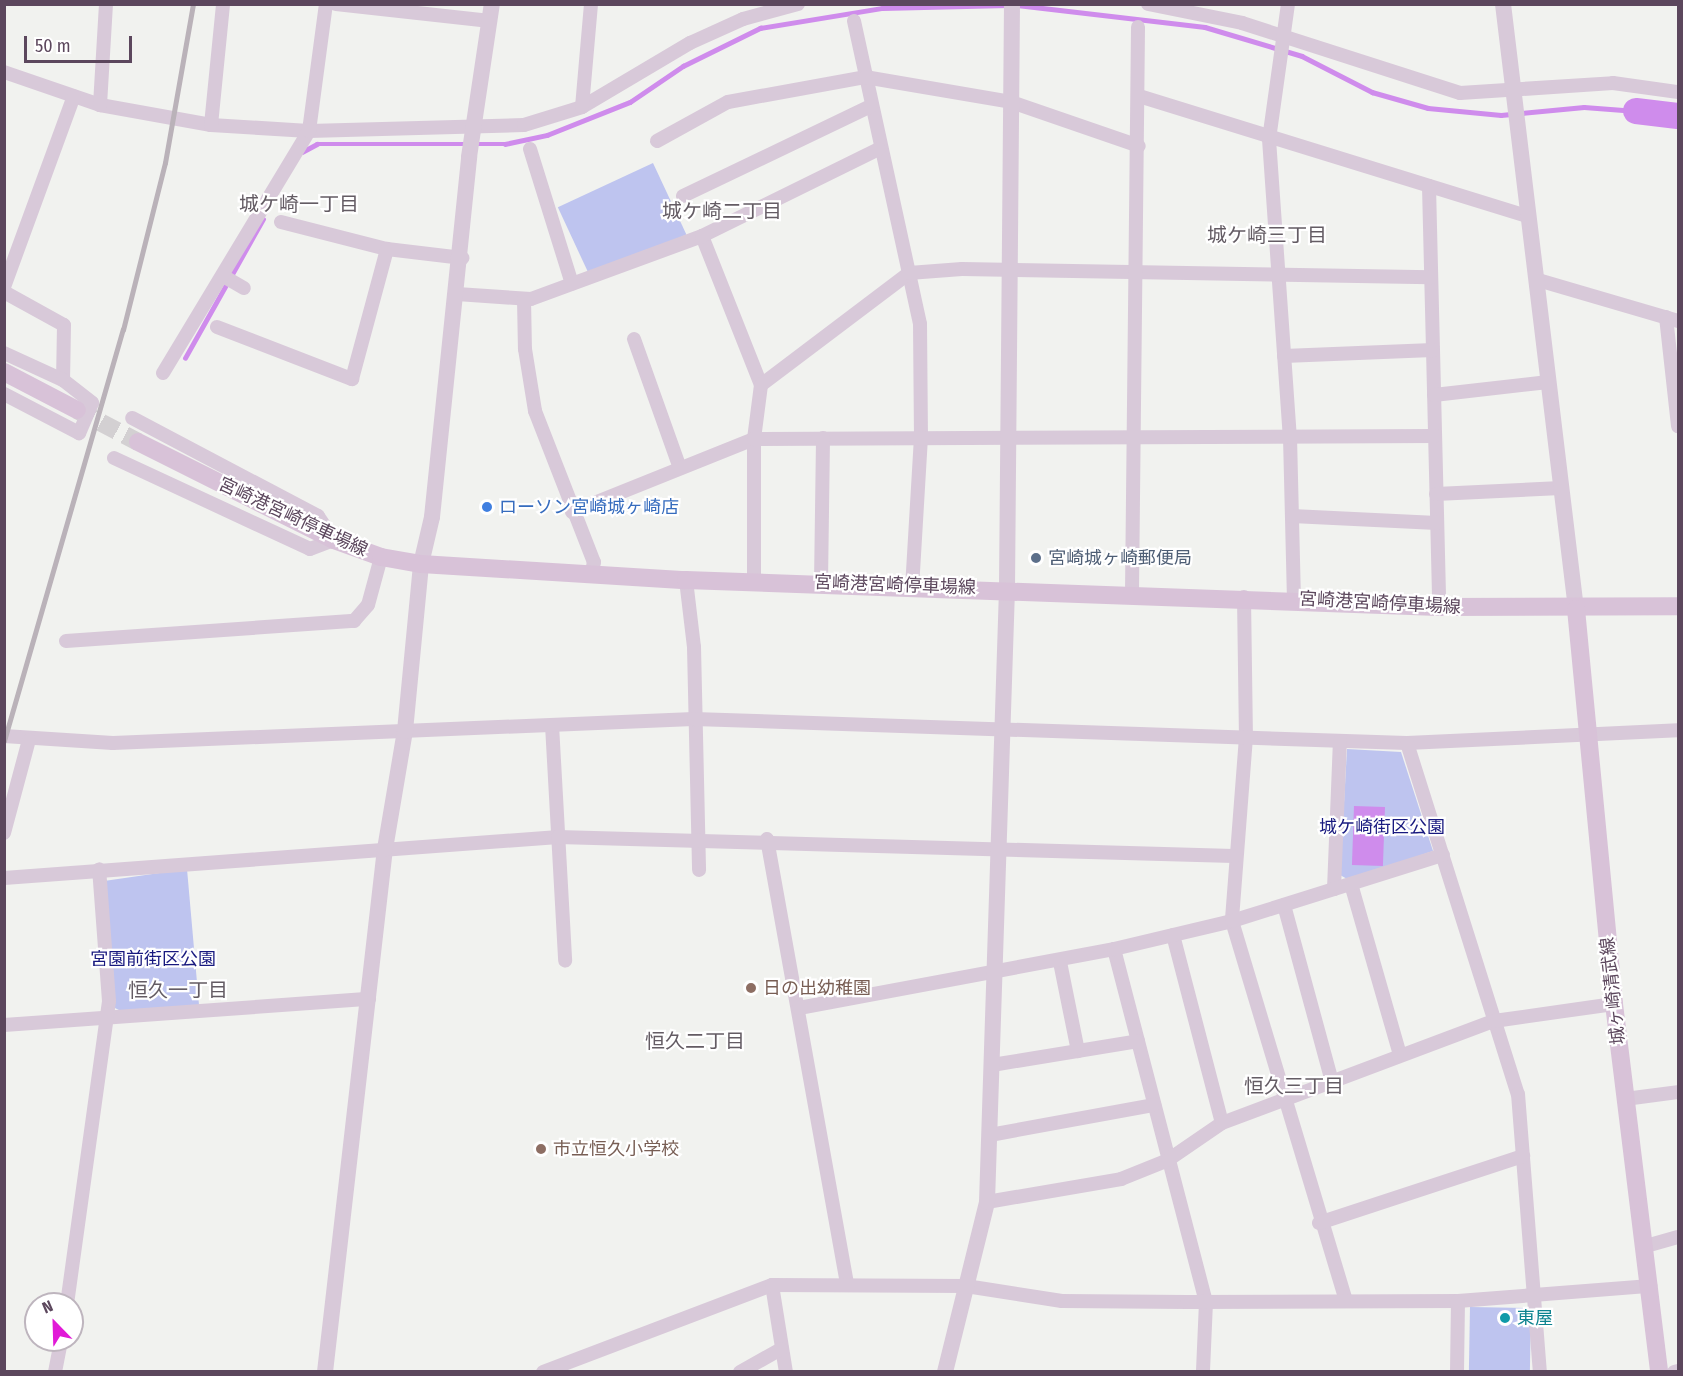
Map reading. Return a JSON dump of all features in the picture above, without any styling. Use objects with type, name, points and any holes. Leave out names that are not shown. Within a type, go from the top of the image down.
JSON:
[{"type":"main road","points":[[4,372],[77,410]]},
{"type":"main road","name":"宮崎港宮崎停車場線","points":[[138,442],[334,540],[381,557],[421,564],[591,576],[1132,592],[1439,607],[1576,609],[1678,606]]},
{"type":"main road","name":"城ヶ崎清武線","points":[[1576,609],[1614,1004],[1646,1246],[1659,1371]]},
{"type":"street","points":[[100,105],[106,4]]},
{"type":"street","points":[[211,125],[223,4]]},
{"type":"street","points":[[163,373],[309,131],[326,4]]},
{"type":"street","points":[[325,1371],[385,849],[405,731],[421,564],[432,517],[462,258],[469,157],[491,13],[336,4]]},
{"type":"street","points":[[582,106],[591,4]]},
{"type":"street","points":[[4,72],[100,105],[211,125],[309,131],[524,125],[582,106],[690,43],[743,19],[798,4]]},
{"type":"street","points":[[1148,4],[1285,36],[1436,87],[1482,95],[1613,83],[1678,92]]},
{"type":"street","points":[[1288,4],[1269,139],[1290,437],[1294,599]]},
{"type":"street","points":[[1503,4],[1576,609]]},
{"type":"street","points":[[945,1371],[987,1202],[1006,588],[1012,10]]},
{"type":"street","points":[[854,21],[879,149],[920,324],[921,437],[912,587]]},
{"type":"street","points":[[1132,592],[1139,272],[1138,27]]},
{"type":"street","points":[[657,141],[728,102],[865,76],[1011,102],[1139,146]]},
{"type":"street","points":[[4,287],[74,96]]},
{"type":"street","points":[[1139,96],[1269,139],[1529,217]]},
{"type":"street","points":[[683,196],[871,106]]},
{"type":"street","points":[[531,149],[572,284]]},
{"type":"street","points":[[457,294],[524,299],[572,284],[702,236],[879,149]]},
{"type":"street","points":[[1429,186],[1439,607]]},
{"type":"street","points":[[281,222],[387,249],[462,258]]},
{"type":"street","points":[[702,236],[761,385],[754,439],[754,581]]},
{"type":"street","points":[[217,327],[352,379],[387,249]]},
{"type":"street","points":[[761,385],[909,273],[1008,270],[1431,277]]},
{"type":"street","points":[[223,276],[244,288]]},
{"type":"street","points":[[1538,280],[1672,319],[1678,426]]},
{"type":"street","points":[[4,292],[64,325],[63,380]]},
{"type":"street","points":[[524,299],[525,349],[535,411],[572,512],[594,562],[591,576]]},
{"type":"street","points":[[634,339],[680,468]]},
{"type":"street","points":[[1284,356],[1433,350]]},
{"type":"street","points":[[4,352],[63,380],[92,403],[79,433],[4,394]]},
{"type":"street","points":[[1434,395],[1548,382]]},
{"type":"street","points":[[114,458],[310,549],[334,540],[318,516],[132,418]]},
{"type":"street","points":[[572,512],[754,439],[1435,436]]},
{"type":"street","points":[[821,583],[823,438]]},
{"type":"street","points":[[1436,494],[1561,488]]},
{"type":"street","points":[[1292,516],[1437,523]]},
{"type":"street","points":[[66,641],[354,621],[368,605],[381,557]]},
{"type":"street","points":[[686,580],[694,719],[695,840],[699,870]]},
{"type":"street","points":[[1244,597],[1246,737],[1234,856],[1232,921],[1319,1223],[1346,1300]]},
{"type":"street","points":[[4,736],[29,740],[113,743],[694,719],[1407,743],[1588,732],[1678,730]]},
{"type":"street","points":[[552,725],[564,961]]},
{"type":"street","points":[[4,833],[29,740]]},
{"type":"street","points":[[1334,889],[1340,741]]},
{"type":"street","points":[[1407,743],[1518,1094],[1537,1297],[1540,1371]]},
{"type":"street","points":[[4,878],[99,869],[558,837],[767,839],[1234,856]]},
{"type":"street","points":[[767,839],[847,1285]]},
{"type":"street","points":[[799,1008],[1060,962],[1232,921],[1443,855]]},
{"type":"street","points":[[69,1292],[107,1017],[99,869]]},
{"type":"street","points":[[1351,884],[1400,1055]]},
{"type":"street","points":[[1284,905],[1332,1082]]},
{"type":"street","points":[[1173,935],[1222,1123]]},
{"type":"street","points":[[1114,949],[1206,1302],[1203,1371]]},
{"type":"street","points":[[1060,962],[1078,1051]]},
{"type":"street","points":[[4,1024],[369,999]]},
{"type":"street","points":[[987,1202],[1092,1187],[1168,1161],[1222,1123],[1283,1103],[1400,1055],[1494,1020],[1614,1004]]},
{"type":"street","points":[[993,1065],[1137,1041]]},
{"type":"street","points":[[1625,1099],[1678,1092]]},
{"type":"street","points":[[990,1135],[1154,1105]]},
{"type":"street","points":[[1319,1223],[1523,1156]]},
{"type":"street","points":[[1646,1246],[1678,1237]]},
{"type":"street","points":[[772,1286],[786,1371]]},
{"type":"street","points":[[543,1371],[772,1286],[966,1286],[1062,1301],[1206,1302],[1458,1301],[1537,1297],[1650,1286]]},
{"type":"street","points":[[1457,1371],[1458,1301]]},
{"type":"street","points":[[740,1371],[781,1349]]},
{"type":"street","points":[[55,1371],[59,1352]]},
{"type":"green space","points":[[653,163],[686,235],[591,279],[558,207]]},
{"type":"green space","name":"城ケ崎街区公園","points":[[1347,749],[1401,752],[1433,851],[1349,880],[1340,875]]},
{"type":"green space","name":"宮園前街区公園","points":[[187,869],[199,1005],[121,1011],[115,1008],[104,881]]},
{"type":"green space","points":[[1470,1307],[1531,1308],[1530,1372],[1469,1372]]},
{"type":"shaded area","points":[[1354,806],[1385,807],[1383,866],[1352,865]]},
{"type":"waterway","points":[[302,152],[317,144],[505,144],[547,135],[630,102],[683,66],[760,28],[882,8],[1008,5]]},
{"type":"waterway","points":[[1017,5],[1205,27],[1302,56],[1372,92],[1428,108],[1501,115],[1584,107],[1636,111]]},
{"type":"waterway","points":[[1636,111],[1678,116]]},
{"type":"waterway","points":[[185,358],[263,219]]},
{"type":"tunnel","points":[[77,410],[138,442]]},
{"type":"railway","points":[[4,741],[123,330],[165,163],[193,4]]},
{"type":"place","name":"ローソン宮崎城ヶ崎店","points":[[487,507]]},
{"type":"place","name":"宮崎城ヶ崎郵便局","points":[[1036,558]]},
{"type":"place","name":"日の出幼稚園","points":[[751,988]]},
{"type":"place","name":"市立恒久小学校","points":[[541,1149]]},
{"type":"place","name":"東屋","points":[[1505,1318]]},
{"type":"district","name":"城ケ崎一丁目","points":[[299,204]]},
{"type":"district","name":"城ケ崎二丁目","points":[[722,211]]},
{"type":"district","name":"城ケ崎三丁目","points":[[1267,235]]},
{"type":"district","name":"恒久一丁目","points":[[178,990]]},
{"type":"district","name":"恒久二丁目","points":[[695,1041]]},
{"type":"district","name":"恒久三丁目","points":[[1294,1086]]}]
